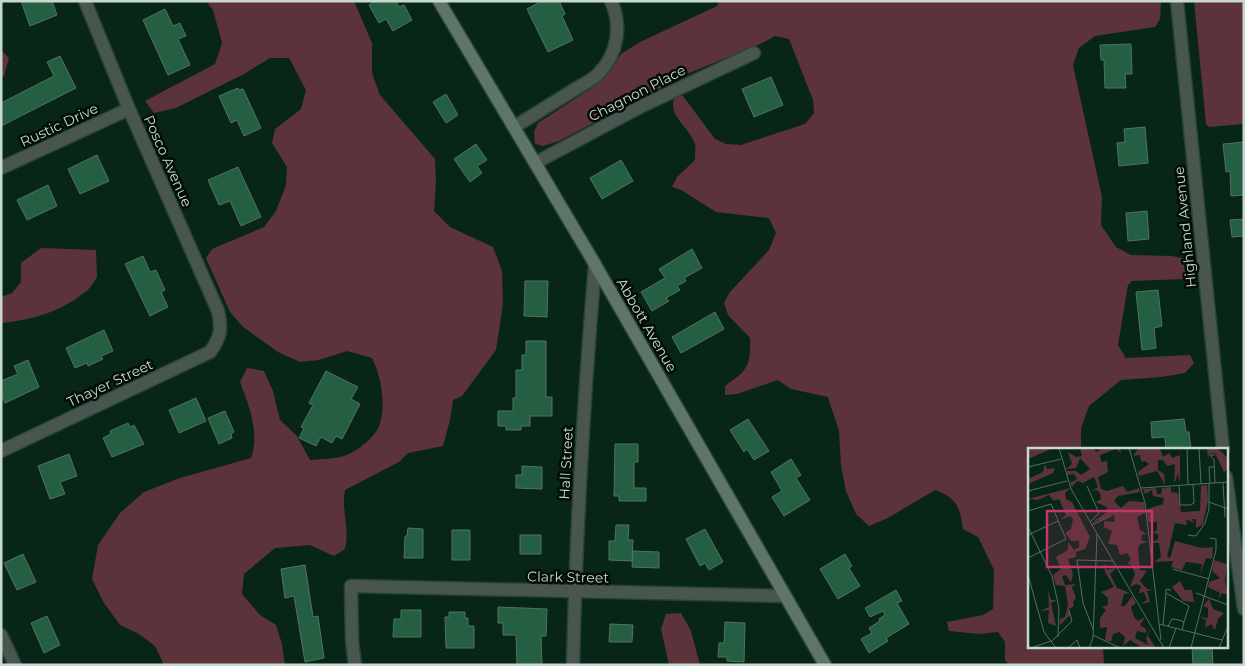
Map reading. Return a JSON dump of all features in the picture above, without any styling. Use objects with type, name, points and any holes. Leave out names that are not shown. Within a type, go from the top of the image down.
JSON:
[{"type":"street","name":"Posco Avenue","points":[[85,1],[129,109],[218,311],[221,325],[220,332]]},
{"type":"street","name":"Abbott Avenue","points":[[439,1],[595,264],[825,665]]},
{"type":"street","points":[[514,127],[599,74],[613,52],[616,39],[618,25],[611,1]]},
{"type":"street","name":"Highland Avenue","points":[[1177,1],[1224,448]]},
{"type":"street","name":"Chagnon Place","points":[[535,163],[642,106],[754,53]]},
{"type":"street","name":"Rustic Drive","points":[[1,168],[129,109]]},
{"type":"street","name":"Hall Street","points":[[573,665],[574,592],[586,369],[595,264]]},
{"type":"street","name":"Thayer Street","points":[[1,451],[210,352],[218,341],[220,332]]},
{"type":"street","points":[[1228,492],[1244,609]]},
{"type":"street","name":"Clark Street","points":[[355,665],[352,641],[351,586],[785,596]]},
{"type":"street","points":[[1,635],[15,665]]},
{"type":"shaded area","points":[[206,1],[354,1],[372,43],[372,73],[380,95],[435,159],[434,211],[450,227],[493,247],[502,271],[503,304],[496,350],[462,396],[453,400],[443,446],[408,453],[399,462],[345,490],[344,505],[347,533],[345,549],[334,556],[310,545],[275,548],[244,574],[242,594],[260,615],[276,625],[282,644],[285,665],[164,665],[155,646],[139,634],[120,625],[104,603],[92,579],[98,545],[120,513],[144,492],[180,478],[251,458],[254,429],[250,410],[240,382],[247,368],[264,371],[273,391],[280,420],[297,436],[310,460],[340,457],[355,451],[375,433],[382,415],[382,390],[372,358],[347,351],[319,360],[300,362],[278,352],[243,327],[230,312],[206,258],[212,249],[264,227],[276,211],[286,185],[287,167],[272,143],[275,129],[301,109],[306,90],[289,58],[270,58],[244,74],[176,108],[154,113],[145,101],[215,64],[222,43],[213,10]]},
{"type":"shaded area","points":[[719,1],[1161,1],[1160,19],[1155,27],[1095,36],[1079,48],[1073,65],[1102,197],[1101,225],[1116,247],[1131,255],[1172,256],[1190,260],[1192,269],[1185,279],[1132,281],[1128,285],[1118,345],[1126,358],[1190,355],[1194,363],[1185,373],[1121,380],[1089,406],[1081,428],[1081,448],[1028,448],[1028,648],[1103,648],[1104,665],[1009,665],[1005,660],[1005,642],[998,632],[979,634],[949,631],[947,622],[983,615],[993,609],[994,570],[978,537],[963,529],[956,504],[948,496],[935,490],[888,518],[869,526],[856,514],[846,491],[841,466],[839,431],[828,397],[791,389],[778,380],[737,394],[725,395],[725,386],[746,367],[750,355],[750,338],[728,315],[724,303],[730,292],[769,250],[776,233],[769,218],[716,212],[681,190],[672,187],[677,177],[695,160],[695,144],[676,115],[673,102],[675,95],[683,96],[715,139],[726,144],[741,145],[805,124],[814,113],[813,100],[789,39],[775,36],[758,45],[689,73],[559,141],[543,146],[535,144],[534,132],[538,123],[590,89],[609,72],[621,54],[640,42],[717,6]]},
{"type":"shaded area","points":[[1194,1],[1244,1],[1244,124],[1209,127],[1206,124]]},
{"type":"shaded area","points":[[1,50],[9,58],[4,76],[1,77]]},
{"type":"shaded area","points":[[41,248],[96,250],[97,277],[87,291],[56,310],[23,320],[1,323],[1,297],[12,293],[21,282],[21,263]]},
{"type":"shaded area","points":[[681,613],[691,631],[700,665],[669,665],[661,629],[666,614]]},
{"type":"building","points":[[21,1],[52,1],[57,15],[30,26]]},
{"type":"building","points":[[375,1],[396,1],[399,7],[404,5],[412,20],[393,31],[386,19],[379,23],[369,5]]},
{"type":"building","points":[[542,1],[559,1],[565,14],[562,16],[573,40],[548,52],[527,9]]},
{"type":"building","points":[[165,9],[173,26],[180,23],[186,36],[178,39],[190,65],[168,75],[143,20]]},
{"type":"building","points":[[1131,44],[1132,74],[1125,74],[1126,88],[1105,88],[1104,60],[1101,60],[1100,45]]},
{"type":"building","points":[[60,56],[76,88],[1,126],[1,103],[54,76],[47,62]]},
{"type":"building","points":[[771,77],[783,105],[754,117],[742,89]]},
{"type":"building","points":[[238,88],[239,90],[243,89],[261,128],[244,136],[237,120],[231,123],[219,96]]},
{"type":"building","points":[[446,94],[458,115],[446,123],[433,102]]},
{"type":"building","points":[[1145,127],[1148,163],[1119,166],[1117,143],[1125,142],[1124,129]]},
{"type":"building","points":[[1244,142],[1244,195],[1231,196],[1230,171],[1226,172],[1223,144]]},
{"type":"building","points":[[476,144],[487,160],[477,166],[482,173],[470,182],[454,159]]},
{"type":"building","points":[[97,155],[109,181],[80,194],[68,169]]},
{"type":"building","points":[[621,160],[633,181],[602,199],[590,178]]},
{"type":"building","points":[[238,167],[261,217],[241,226],[230,201],[219,205],[208,180]]},
{"type":"building","points":[[48,185],[57,206],[27,220],[17,200]]},
{"type":"building","points":[[1147,211],[1149,239],[1128,241],[1126,213]]},
{"type":"building","points":[[1244,219],[1244,236],[1232,237],[1230,220]]},
{"type":"building","points":[[692,249],[702,268],[684,278],[686,281],[677,286],[680,290],[666,298],[669,301],[652,311],[641,292],[665,278],[659,269]]},
{"type":"building","points":[[143,256],[150,272],[156,270],[165,290],[161,292],[168,307],[150,316],[125,264]]},
{"type":"building","points":[[525,281],[548,281],[547,317],[524,316]]},
{"type":"building","points":[[1158,290],[1162,326],[1154,328],[1156,348],[1142,350],[1136,292]]},
{"type":"building","points":[[715,312],[724,329],[681,353],[672,337]]},
{"type":"building","points":[[104,330],[113,351],[101,356],[103,359],[88,366],[87,363],[75,368],[66,348]]},
{"type":"building","points":[[526,341],[546,341],[546,397],[552,397],[552,416],[530,416],[530,426],[521,426],[521,430],[506,430],[506,426],[498,426],[498,411],[513,411],[513,398],[516,398],[516,370],[522,370],[522,355],[526,355]]},
{"type":"building","points":[[28,360],[39,387],[5,403],[1,394],[1,381],[18,374],[14,366]]},
{"type":"building","points":[[326,371],[358,387],[351,399],[360,404],[342,439],[336,436],[332,443],[321,437],[316,446],[299,438],[304,428],[301,427],[313,405],[309,403]]},
{"type":"building","points":[[196,398],[206,421],[179,433],[169,410]]},
{"type":"building","points":[[225,411],[234,432],[231,434],[232,438],[219,444],[208,418]]},
{"type":"building","points":[[748,419],[769,451],[754,460],[747,449],[744,452],[730,430]]},
{"type":"building","points":[[1184,419],[1186,432],[1189,432],[1191,448],[1166,448],[1165,437],[1152,438],[1151,422]]},
{"type":"building","points":[[128,423],[130,427],[134,425],[144,444],[112,457],[103,438],[111,434],[110,431]]},
{"type":"building","points":[[615,444],[638,444],[638,462],[634,462],[634,488],[646,488],[646,501],[619,501],[619,496],[614,496]]},
{"type":"building","points":[[69,454],[77,476],[60,482],[65,494],[50,499],[38,466]]},
{"type":"building","points":[[791,459],[801,475],[796,478],[810,500],[784,516],[772,497],[782,491],[771,472]]},
{"type":"building","points":[[522,466],[542,467],[542,489],[516,488],[516,475],[522,475]]},
{"type":"building","points":[[616,525],[629,525],[628,540],[633,540],[632,561],[609,560],[609,541],[615,541]]},
{"type":"building","points":[[408,528],[423,529],[423,558],[404,558],[405,536],[407,536]]},
{"type":"building","points":[[705,529],[723,562],[709,570],[705,563],[700,566],[686,539]]},
{"type":"building","points":[[452,530],[470,530],[470,560],[452,560]]},
{"type":"building","points":[[520,535],[541,535],[541,554],[520,554]]},
{"type":"building","points":[[633,551],[659,552],[659,568],[632,567]]},
{"type":"building","points":[[23,554],[36,582],[17,590],[4,563]]},
{"type":"building","points":[[845,554],[852,566],[849,568],[860,586],[838,599],[820,569]]},
{"type":"building","points":[[305,565],[313,617],[318,616],[324,658],[305,662],[294,596],[285,598],[281,569]]},
{"type":"building","points":[[896,590],[902,601],[897,603],[909,624],[886,638],[888,641],[869,653],[861,639],[872,633],[869,628],[880,621],[879,619],[885,615],[883,611],[870,617],[865,608]]},
{"type":"building","points":[[498,607],[547,609],[546,636],[541,636],[542,664],[517,665],[516,635],[503,635],[503,623],[498,623]]},
{"type":"building","points":[[401,610],[421,610],[421,637],[393,637],[394,619],[401,619]]},
{"type":"building","points":[[449,612],[465,612],[465,618],[468,618],[468,626],[474,626],[474,648],[446,648],[445,617],[449,617]]},
{"type":"building","points":[[47,616],[60,645],[44,653],[31,623]]},
{"type":"building","points":[[725,622],[745,623],[744,662],[727,661],[727,657],[718,657],[719,643],[724,643]]},
{"type":"building","points":[[610,624],[633,625],[632,642],[609,642]]},
{"type":"building","points":[[1192,648],[1212,648],[1213,665],[1193,665]]}]
